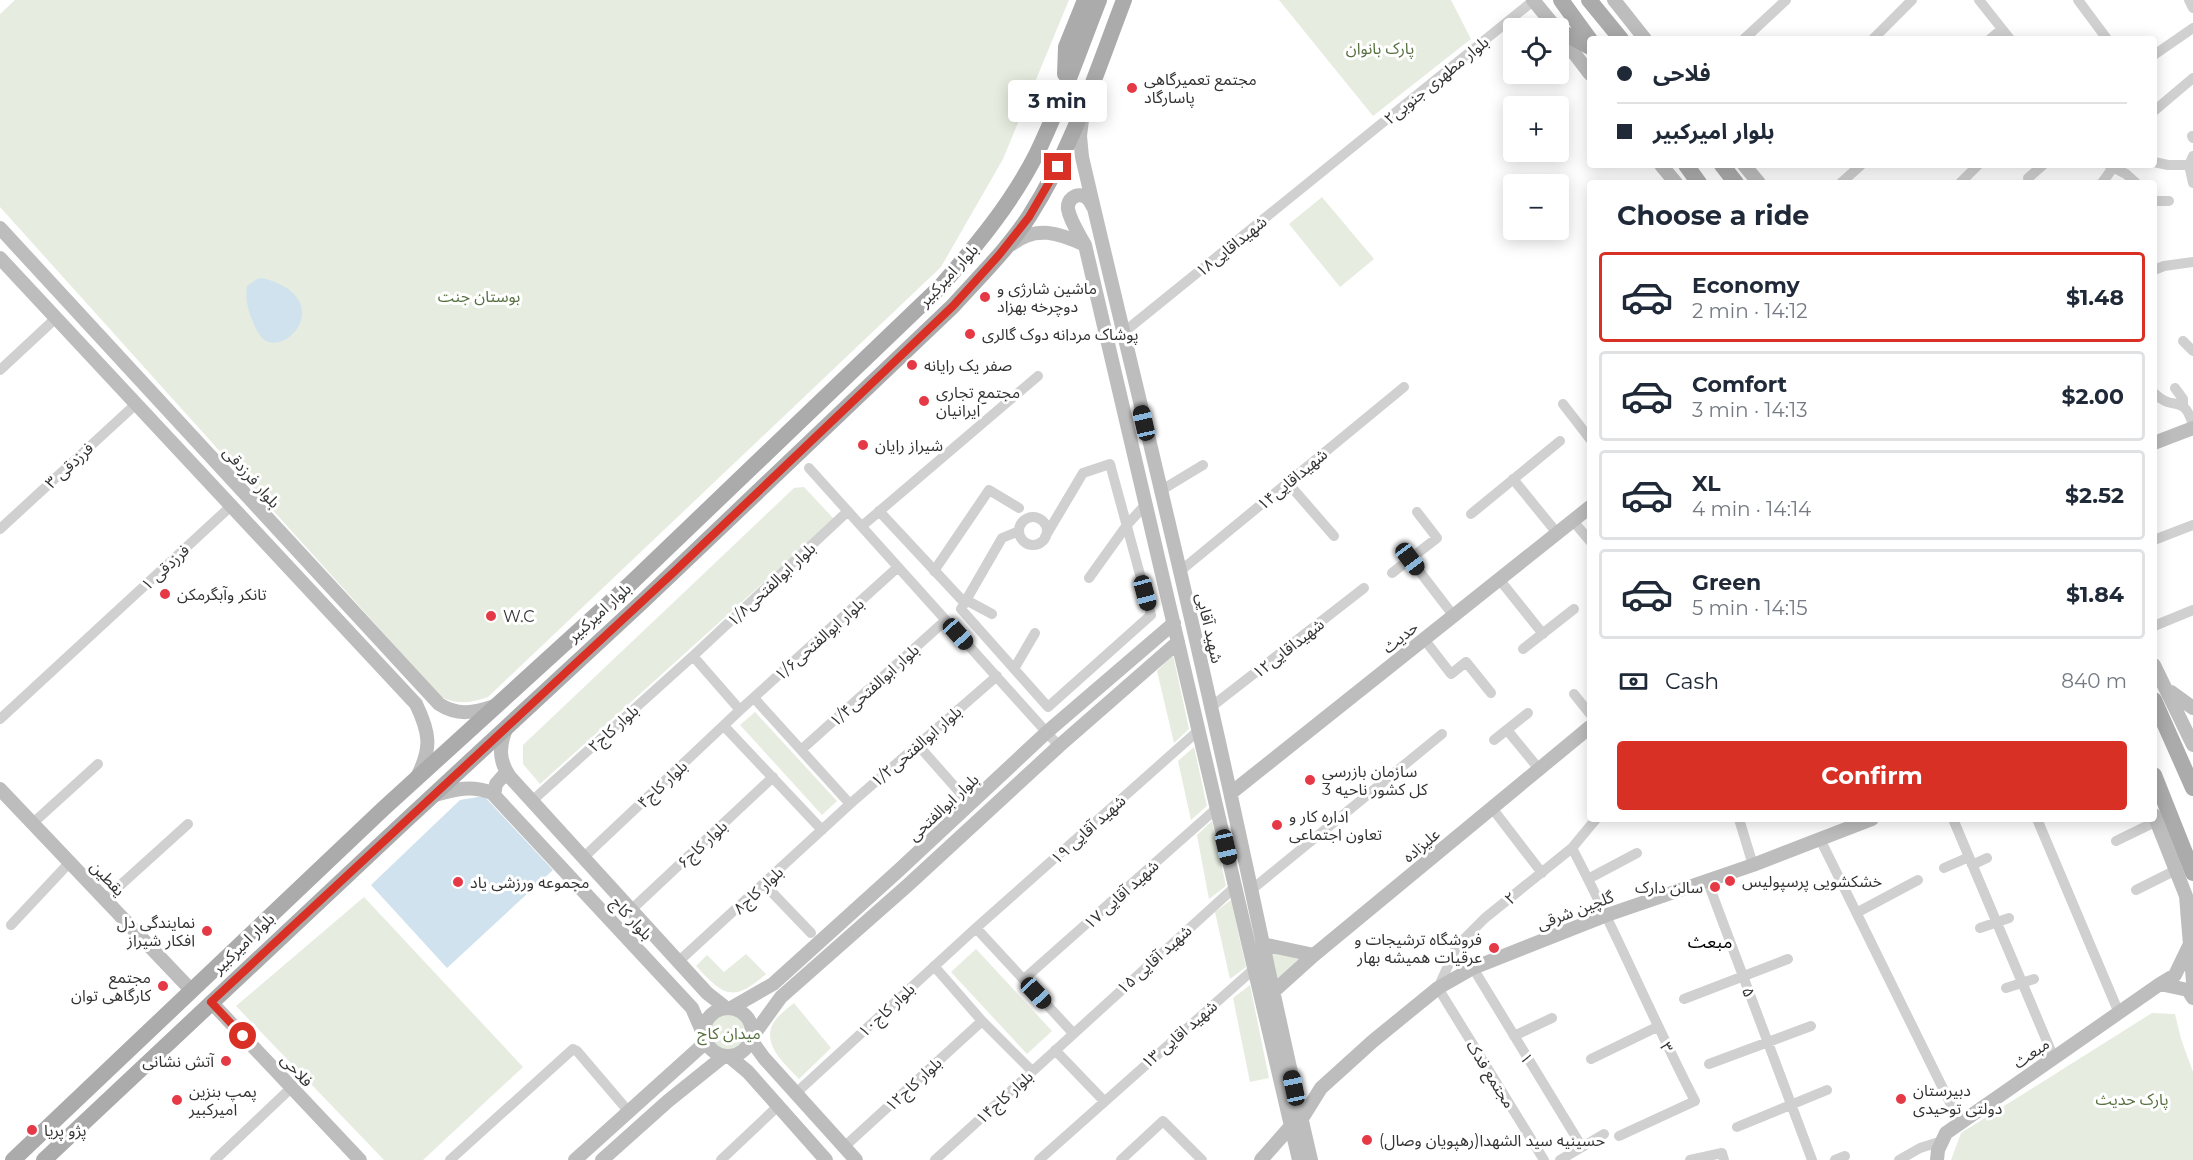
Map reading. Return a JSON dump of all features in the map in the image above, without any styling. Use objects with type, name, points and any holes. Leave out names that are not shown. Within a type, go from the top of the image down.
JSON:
[{"type":"main road","points":[[1065,87],[1066,47],[1085,0]]},
{"type":"main road","name":"بلوار امیرکبیر","points":[[12,1160],[414,781],[629,585],[940,287],[979,243],[1006,205],[1036,154],[1099,0]]},
{"type":"main road","name":"بلوار امیرکبیر","points":[[44,1160],[776,476],[953,306],[999,255],[1029,217],[1058,167],[1124,0]]},
{"type":"main road","points":[[1561,0],[1587,36]]},
{"type":"main road","points":[[1589,0],[1619,36]]},
{"type":"main road","points":[[1605,0],[1619,36]]},
{"type":"main road","points":[[1569,36],[1587,45]]},
{"type":"main road","points":[[1688,168],[1698,180]]},
{"type":"main road","points":[[1724,168],[1734,180]]},
{"type":"main road","points":[[760,459],[776,476]]},
{"type":"main road","points":[[2157,707],[2193,788]]},
{"type":"main road","points":[[2157,783],[2193,873]]},
{"type":"street","points":[[1533,0],[1548,18]]},
{"type":"street","name":"بلوار مطهری جنوبی۲","points":[[1339,159],[1533,0]]},
{"type":"street","points":[[1614,0],[1643,36]]},
{"type":"street","points":[[1876,36],[1912,0]]},
{"type":"street","points":[[1979,0],[2008,36]]},
{"type":"street","points":[[2078,0],[2105,36]]},
{"type":"street","points":[[2189,0],[2193,8]]},
{"type":"street","points":[[1747,36],[1782,2]]},
{"type":"street","points":[[2157,53],[2193,28]]},
{"type":"street","points":[[1994,36],[2002,29]]},
{"type":"street","points":[[1569,45],[1587,70]]},
{"type":"street","points":[[2157,108],[2193,78]]},
{"type":"street","name":"شهید آقایی","points":[[1084,104],[1080,136],[1082,157],[1211,707],[1274,991],[1294,1088],[1299,1160]]},
{"type":"street","name":"شهیداقایی۱۸","points":[[1124,332],[1339,159]]},
{"type":"street","points":[[2157,163],[2168,165],[2191,160],[2193,183]]},
{"type":"street","points":[[1664,168],[1674,180]]},
{"type":"street","points":[[1844,180],[1858,168]]},
{"type":"street","points":[[1963,180],[1975,168]]},
{"type":"street","points":[[2028,178],[2040,168]]},
{"type":"street","points":[[2112,168],[2133,180]]},
{"type":"street","name":"شهید آقایی","points":[[1093,207],[1083,195],[1077,195],[1068,204],[1068,211],[1085,245],[1255,968],[1297,1123],[1311,1160]]},
{"type":"street","points":[[2157,201],[2169,201]]},
{"type":"street","name":"بلوار فرزدقی","points":[[0,228],[439,704],[458,713],[472,713],[496,705]]},
{"type":"street","points":[[999,255],[1021,238],[1036,232],[1063,235],[1085,245]]},
{"type":"street","points":[[0,258],[416,704],[426,724],[428,740],[425,759],[414,781]]},
{"type":"street","points":[[2157,269],[2191,264]]},
{"type":"street","points":[[0,370],[56,318]]},
{"type":"street","points":[[2183,341],[2193,351]]},
{"type":"street","points":[[861,526],[1038,376]]},
{"type":"street","name":"شهیداقایی۱۴","points":[[1179,572],[1404,387]]},
{"type":"street","points":[[2175,388],[2183,399],[2183,405]]},
{"type":"street","points":[[2157,396],[2162,401],[2183,405],[2189,411],[2193,426],[2157,441]]},
{"type":"street","name":"فرزدقی ۳","points":[[1,528],[136,404]]},
{"type":"street","points":[[1563,404],[1587,435]]},
{"type":"street","points":[[1471,514],[1560,441]]},
{"type":"street","points":[[1018,531],[1002,538],[963,599],[961,609],[1048,707],[1151,615],[1110,464],[1083,474],[1045,537],[1040,543],[1033,545],[1026,543],[1018,531],[1020,524],[1025,518],[1032,516],[1039,518],[1045,523],[1047,530],[1045,537]]},
{"type":"street","points":[[1160,491],[1203,465]]},
{"type":"street","points":[[809,468],[1059,746]]},
{"type":"street","points":[[1513,479],[1557,532]]},
{"type":"street","points":[[1288,483],[1334,536]]},
{"type":"street","points":[[934,571],[989,490],[1018,508]]},
{"type":"street","points":[[1089,578],[1127,525],[1146,504]]},
{"type":"street","name":"فرزدقی ۱","points":[[0,719],[231,506]]},
{"type":"street","name":"حدیث","points":[[1231,794],[1587,509]]},
{"type":"street","name":"بلوار ابوالفتحی۱/۸","points":[[693,656],[848,512]]},
{"type":"street","points":[[879,512],[963,599],[992,614]]},
{"type":"street","points":[[1392,573],[1437,538],[1417,512]]},
{"type":"street","points":[[1573,520],[1587,537]]},
{"type":"street","points":[[2157,539],[2193,525]]},
{"type":"street","points":[[1410,559],[1453,615]]},
{"type":"street","name":"بلوار ابوالفتحی۱/۶","points":[[740,710],[898,567]]},
{"type":"street","points":[[1499,579],[1543,634]]},
{"type":"street","name":"شهیداقایی۱۲","points":[[1211,707],[1364,588]]},
{"type":"street","points":[[1523,649],[1574,609]]},
{"type":"street","points":[[2157,625],[2193,610]]},
{"type":"street","name":"بلوار ابوالفتحی۱/۴","points":[[801,750],[946,620]]},
{"type":"street","name":"بلوار ابوالفتحی","points":[[728,1008],[773,984],[1047,732],[1174,623]]},
{"type":"street","points":[[1014,669],[1035,633]]},
{"type":"street","points":[[1424,639],[1451,675],[1466,662],[1491,693]]},
{"type":"street","name":"بلوار ابوالفتحی","points":[[752,1038],[781,997],[1178,642]]},
{"type":"street","points":[[693,656],[740,710]]},
{"type":"street","name":"بلوار کاج۲","points":[[532,800],[693,656]]},
{"type":"street","points":[[2157,671],[2193,745]]},
{"type":"street","name":"بلوار ابوالفتحی۱/۲","points":[[836,817],[997,676]]},
{"type":"street","points":[[2167,689],[2193,708]]},
{"type":"street","points":[[416,704],[423,708],[430,706],[432,700],[428,693]]},
{"type":"street","points":[[1574,694],[1587,710]]},
{"type":"street","points":[[754,698],[850,804]]},
{"type":"street","name":"بلوار کاج۴","points":[[584,857],[740,710]]},
{"type":"street","points":[[1494,740],[1528,713]]},
{"type":"street","name":"بلوار کاج","points":[[508,725],[503,736],[500,755],[502,766],[510,777],[706,993],[728,1008]]},
{"type":"street","points":[[724,726],[822,830]]},
{"type":"street","name":"شهید آقایی ۱۹","points":[[976,928],[1199,730]]},
{"type":"street","points":[[1507,730],[1539,769]]},
{"type":"street","name":"علیزاده","points":[[1274,991],[1314,955],[1587,730]]},
{"type":"street","points":[[1250,891],[1442,734]]},
{"type":"street","points":[[918,745],[970,804]]},
{"type":"street","points":[[33,824],[98,764]]},
{"type":"street","points":[[433,796],[458,789],[472,788],[480,788],[494,795],[498,780],[503,776],[510,777]]},
{"type":"street","name":"بلوار کاج۶","points":[[630,910],[772,777]]},
{"type":"street","name":"یقطین","points":[[0,789],[192,991]]},
{"type":"street","name":"بلوار کاج","points":[[494,795],[692,1008],[705,1040]]},
{"type":"street","points":[[1492,807],[1542,873]]},
{"type":"street","name":"شهید آقایی ۱۷","points":[[1024,979],[1217,808]]},
{"type":"street","name":"بلوار کاج۸","points":[[679,962],[836,817]]},
{"type":"street","name":"۲","points":[[1438,988],[1457,946],[1485,918],[1572,848],[1594,822]]},
{"type":"street","points":[[1740,822],[1753,864]]},
{"type":"street","name":"گلچین شرقی","points":[[1261,1160],[1297,1123],[1321,1088],[1373,1041],[1438,988],[1473,968],[1607,915],[1864,822]]},
{"type":"street","points":[[1954,822],[2054,1058]]},
{"type":"street","points":[[2038,822],[2119,1013]]},
{"type":"street","points":[[2116,842],[2148,822]]},
{"type":"street","points":[[2157,822],[2186,896],[2193,982]]},
{"type":"street","points":[[105,900],[188,824]]},
{"type":"street","points":[[542,845],[558,831]]},
{"type":"street","points":[[1820,839],[1858,912],[1960,1123]]},
{"type":"street","name":"۳","points":[[1572,848],[1607,915],[1657,1027],[1695,1101],[1619,1136]]},
{"type":"street","points":[[1588,879],[1637,853]]},
{"type":"street","points":[[1944,868],[1987,858]]},
{"type":"street","points":[[11,925],[70,862]]},
{"type":"street","points":[[2136,890],[2176,870]]},
{"type":"street","points":[[898,871],[908,885]]},
{"type":"street","name":"۵","points":[[1707,880],[1812,1160]]},
{"type":"street","points":[[1858,912],[1918,880]]},
{"type":"street","points":[[764,884],[811,933]]},
{"type":"street","name":"شهید آقایی ۱۵","points":[[1073,1033],[1236,886]]},
{"type":"street","points":[[1980,928],[2009,918]]},
{"type":"street","points":[[976,928],[1073,1033]]},
{"type":"street","name":"بلوار کاج۱۰","points":[[796,1093],[976,928]]},
{"type":"street","name":"مبعث","points":[[1942,1141],[1946,1133],[1960,1123],[2175,975],[2182,964],[2190,941]]},
{"type":"street","points":[[1262,944],[1314,955]]},
{"type":"street","points":[[1684,999],[1788,959]]},
{"type":"street","points":[[934,966],[982,1021],[1032,1071]]},
{"type":"street","name":"شهید اقایی ۱۳","points":[[1039,1160],[1255,968]]},
{"type":"street","name":"۱","points":[[1473,968],[1582,1147]]},
{"type":"street","points":[[2006,988],[2034,979]]},
{"type":"street","points":[[773,984],[766,993],[766,998],[772,1001],[781,997]]},
{"type":"street","points":[[2160,984],[2188,990],[2193,998]]},
{"type":"street","name":"مجتمع فدک","points":[[1438,988],[1544,1160]]},
{"type":"street","points":[[692,1008],[701,1011],[707,1008],[710,999],[706,993]]},
{"type":"street","name":"فلاحی","points":[[211,1002],[360,1160]]},
{"type":"street","points":[[826,1160],[748,1072],[727,1057],[710,1049],[705,1040],[705,1024],[708,1018],[719,1010],[728,1008],[745,1015],[750,1021],[752,1038],[764,1058],[856,1160]]},
{"type":"street","points":[[1514,1036],[1552,1018]]},
{"type":"street","name":"بلوار کاج۱۲","points":[[844,1147],[982,1021]]},
{"type":"street","points":[[1709,1064],[1811,1026]]},
{"type":"street","points":[[1591,1059],[1657,1027]]},
{"type":"street","name":"بلوار کاج۱۴","points":[[935,1160],[1073,1033]]},
{"type":"street","points":[[602,1160],[702,1073],[727,1057],[745,1050],[752,1038]]},
{"type":"street","points":[[580,1158],[705,1040]]},
{"type":"street","points":[[450,1160],[573,1049],[629,1112]]},
{"type":"street","points":[[1055,1050],[1104,1101]]},
{"type":"street","points":[[689,1056],[699,1055],[704,1058],[706,1064],[702,1073]]},
{"type":"street","points":[[748,1072],[748,1063],[753,1058],[760,1056],[764,1058]]},
{"type":"street","points":[[215,1160],[291,1088]]},
{"type":"street","points":[[1294,1088],[1304,1093],[1312,1093],[1321,1088]]},
{"type":"street","points":[[1737,1127],[1827,1090]]},
{"type":"street","points":[[721,1160],[778,1106]]},
{"type":"street","points":[[1121,1160],[1163,1121],[1202,1160]]},
{"type":"street","points":[[1560,1160],[1604,1134]]},
{"type":"street","points":[[1899,1160],[1920,1148],[1942,1141]]},
{"type":"street","points":[[1937,1160],[1942,1141]]},
{"type":"street","points":[[1690,1160],[1722,1153],[1724,1160]]},
{"type":"green space","name":"بوستان جنت","points":[[15,0],[1069,0],[1003,159],[941,267],[488,697],[464,702],[441,697],[0,207],[0,14]]},
{"type":"green space","name":"پارک بانوان","points":[[1279,0],[1451,0],[1471,39],[1373,116]]},
{"type":"green space","points":[[1322,197],[1374,259],[1340,287],[1289,224]]},
{"type":"green space","points":[[804,487],[834,519],[540,784],[523,764],[523,745],[794,488]]},
{"type":"green space","points":[[1173,655],[1189,729],[1174,743],[1157,671]]},
{"type":"green space","points":[[755,712],[837,801],[822,815],[740,725]]},
{"type":"green space","points":[[1194,747],[1207,806],[1191,820],[1178,761]]},
{"type":"green space","points":[[1212,821],[1226,886],[1209,899],[1197,835]]},
{"type":"green space","points":[[364,897],[523,1067],[423,1160],[384,1160],[236,1006]]},
{"type":"green space","points":[[1231,900],[1246,967],[1230,979],[1215,912]]},
{"type":"green space","points":[[976,949],[1052,1031],[1027,1054],[951,972]]},
{"type":"green space","points":[[1268,951],[1305,957],[1276,980]]},
{"type":"green space","points":[[746,954],[766,974],[755,983],[737,992],[729,992],[714,984],[696,966],[707,955],[724,972]]},
{"type":"green space","points":[[1250,985],[1269,1078],[1250,1082],[1233,998]]},
{"type":"green space","points":[[794,1003],[831,1048],[799,1079],[776,1052],[770,1036],[776,1019]]},
{"type":"green space","name":"پارک حدیث","points":[[2152,1013],[2175,1014],[2193,1072],[2193,1160],[1951,1160],[1961,1133]]},
{"type":"green space","name":"میدان کاج","points":[[729,1014],[743,1019],[748,1033],[743,1047],[729,1052],[715,1047],[710,1033],[715,1019]]},
{"type":"water","points":[[262,278],[284,286],[297,297],[302,309],[301,321],[286,339],[276,342],[266,341],[260,336],[253,322],[247,304],[247,286]]},
{"type":"water","name":"مجموعه ورزشی یاد","points":[[484,796],[553,870],[447,968],[371,885],[460,800]]},
{"type":"place","name":"مجتمع تعمیرگاهی پاسارگاد","points":[[1132,88]]},
{"type":"place","name":"ماشین شارژی و دوچرخه بهزاد","points":[[985,297]]},
{"type":"place","name":"پوشاک مردانه دوک گالری","points":[[970,334]]},
{"type":"place","name":"صفر یک رایانه","points":[[912,365]]},
{"type":"place","name":"مجتمع تجاری ایرانیان","points":[[924,401]]},
{"type":"place","name":"شیراز رایان","points":[[863,445]]},
{"type":"place","name":"تانکر وآبگرمکن","points":[[165,594]]},
{"type":"place","name":"W.C","points":[[491,616]]},
{"type":"place","name":"سازمان بازرسی کل کشور ناحیه 3","points":[[1310,780]]},
{"type":"place","name":"اداره کار و تعاون اجتماعی","points":[[1277,825]]},
{"type":"place","name":"خشکشویی پرسپولیس","points":[[1730,881]]},
{"type":"place","name":"مجموعه ورزشی یاد","points":[[458,882]]},
{"type":"place","name":"سالن دارک","points":[[1715,887]]},
{"type":"place","name":"نمایندگی دل افکار شیراز","points":[[207,931]]},
{"type":"place","name":"فروشگاه ترشیجات و عرقیات همیشه بهار","points":[[1494,948]]},
{"type":"place","name":"مجتمع کارگاهی توان","points":[[163,986]]},
{"type":"place","name":"آتش نشانی","points":[[226,1061]]},
{"type":"place","name":"دبیرستان دولتی توحیدی","points":[[1901,1099]]},
{"type":"place","name":"پمپ بنزین امیرکبیر","points":[[177,1100]]},
{"type":"place","name":"پژو پریا","points":[[32,1130]]},
{"type":"place","name":"حسینیه سید الشهدا(رهپویان وصال)","points":[[1367,1140]]},
{"type":"district","name":"مبعث","points":[[1710,942]]},
{"type":"route","points":[[243,1036],[211,1002],[675,571],[953,306],[999,255],[1029,217],[1058,167]]}]
